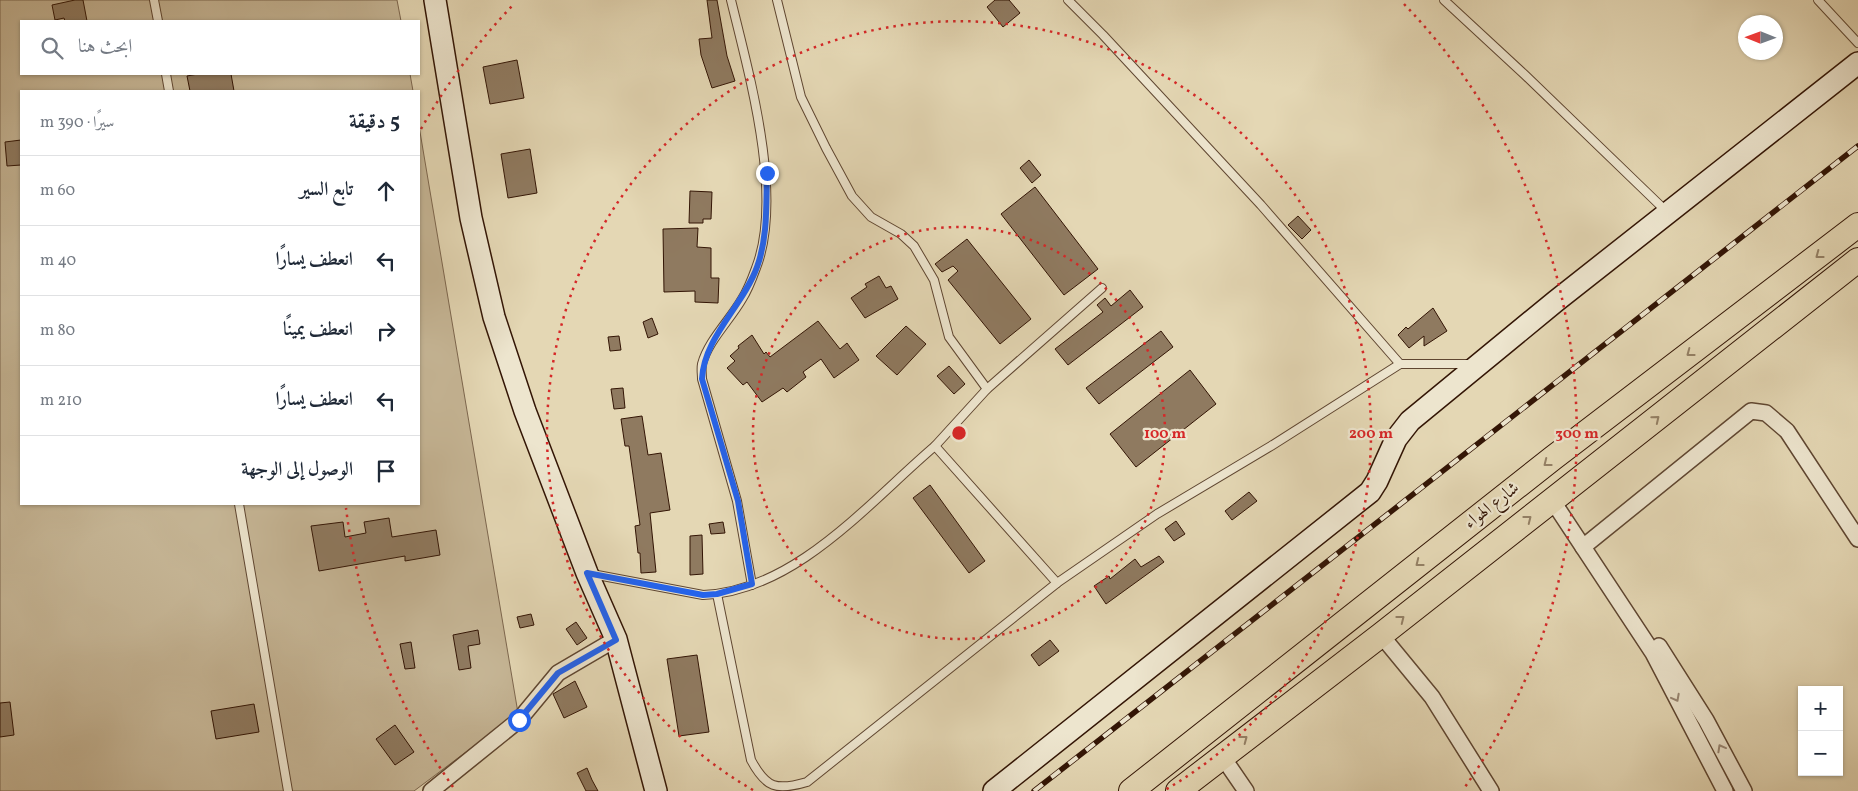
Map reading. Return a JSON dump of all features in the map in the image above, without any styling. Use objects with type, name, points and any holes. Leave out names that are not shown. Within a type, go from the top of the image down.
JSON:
[{"type":"main road","name":"شارع الهواء","points":[[1130,791],[1545,464],[1858,225]]},
{"type":"main road","name":"شارع الهواء","points":[[1178,791],[1381,635],[1858,260]]},
{"type":"street","points":[[435,0],[471,218],[494,317],[525,411],[587,573],[616,640],[656,791]]},
{"type":"street","points":[[994,791],[1370,492],[1396,439],[1410,421],[1858,63]]},
{"type":"street","points":[[1585,549],[1751,411],[1766,413],[1787,431],[1858,539]]},
{"type":"street","points":[[1552,500],[1653,653],[1725,791]]},
{"type":"street","points":[[1585,549],[1607,566],[1706,720],[1744,791]]},
{"type":"street","points":[[1381,635],[1432,698],[1491,791]]},
{"type":"street","points":[[431,791],[519,720],[558,673],[616,640]]},
{"type":"street","points":[[1222,756],[1246,791]]},
{"type":"lane","points":[[154,0],[158,20]]},
{"type":"lane","points":[[733,0],[767,173],[765,236],[757,267],[743,298],[712,344],[702,364],[702,379],[738,501],[752,584]]},
{"type":"lane","points":[[777,0],[801,97],[826,148],[852,196],[879,223],[901,234],[914,246],[934,280],[949,337],[987,388]]},
{"type":"lane","points":[[1068,0],[1261,205],[1400,364]]},
{"type":"lane","points":[[1444,0],[1668,213]]},
{"type":"lane","points":[[1818,0],[1858,43]]},
{"type":"lane","points":[[166,75],[169,90]]},
{"type":"lane","points":[[587,573],[703,595],[717,594],[752,584],[797,562],[839,533],[935,446],[987,388],[1102,288]]},
{"type":"lane","points":[[717,594],[750,760],[762,781],[776,790],[792,790],[823,770],[1057,584],[1157,514],[1271,446],[1400,364],[1480,364]]},
{"type":"lane","points":[[935,446],[1057,584]]},
{"type":"lane","points":[[239,505],[288,791]]},
{"type":"shaded area","points":[[0,0],[397,0],[401,20],[20,20],[20,75],[410,75],[413,90],[20,90],[20,505],[420,505],[420,132],[518,713],[414,791],[0,791]]},
{"type":"building","points":[[83,0],[87,20],[65,20],[64,18],[55,20],[52,5]]},
{"type":"building","points":[[707,0],[717,0],[727,56],[735,81],[712,88],[701,55],[699,39],[712,38]]},
{"type":"building","points":[[995,0],[1009,0],[1020,13],[1003,27],[987,7]]},
{"type":"building","points":[[517,60],[524,98],[490,104],[483,67]]},
{"type":"building","points":[[231,75],[234,90],[190,90],[187,76]]},
{"type":"building","points":[[20,140],[20,165],[7,166],[5,142]]},
{"type":"building","points":[[530,149],[537,193],[508,198],[501,154]]},
{"type":"building","points":[[1029,160],[1041,175],[1032,183],[1020,168]]},
{"type":"building","points":[[1035,187],[1098,269],[1064,295],[1001,214]]},
{"type":"building","points":[[690,191],[712,192],[711,219],[703,219],[703,223],[689,223]]},
{"type":"building","points":[[1298,216],[1311,230],[1302,239],[1288,225]]},
{"type":"building","points":[[698,228],[697,247],[711,248],[711,278],[719,278],[718,303],[695,302],[695,291],[664,292],[663,229]]},
{"type":"building","points":[[967,239],[1031,319],[1000,344],[948,280],[958,271],[953,266],[942,272],[935,264]]},
{"type":"building","points":[[879,276],[886,288],[891,286],[898,299],[865,318],[851,298],[867,287],[865,284]]},
{"type":"building","points":[[1130,290],[1143,307],[1068,365],[1055,349],[1103,312],[1097,305],[1105,298],[1111,306]]},
{"type":"building","points":[[1433,308],[1447,331],[1424,346],[1424,336],[1409,348],[1398,335]]},
{"type":"building","points":[[652,318],[658,334],[648,338],[643,322]]},
{"type":"building","points":[[818,321],[840,349],[847,343],[859,360],[834,378],[821,359],[803,372],[806,377],[787,392],[783,388],[762,402],[747,382],[743,385],[727,368],[735,361],[730,356],[739,348],[738,346],[752,335],[764,354],[766,352],[770,357]]},
{"type":"building","points":[[906,326],[926,344],[897,375],[876,356]]},
{"type":"building","points":[[1161,331],[1173,347],[1099,404],[1086,388]]},
{"type":"building","points":[[619,336],[621,350],[610,351],[608,337]]},
{"type":"building","points":[[949,366],[965,384],[954,394],[937,376]]},
{"type":"building","points":[[1190,370],[1216,404],[1136,467],[1110,434]]},
{"type":"building","points":[[623,388],[625,408],[614,409],[611,389]]},
{"type":"building","points":[[642,416],[648,455],[661,453],[670,510],[650,513],[656,572],[641,573],[640,553],[638,553],[635,526],[640,525],[629,446],[625,446],[621,419]]},
{"type":"building","points":[[930,485],[985,561],[969,573],[913,498]]},
{"type":"building","points":[[1249,492],[1257,501],[1232,520],[1225,511]]},
{"type":"building","points":[[389,518],[392,537],[436,530],[440,555],[405,561],[405,556],[319,571],[311,526],[343,522],[345,537],[366,533],[364,522]]},
{"type":"building","points":[[1176,521],[1185,534],[1174,541],[1165,529]]},
{"type":"building","points":[[723,522],[725,533],[711,534],[709,524]]},
{"type":"building","points":[[702,535],[703,574],[690,575],[690,536]]},
{"type":"building","points":[[1159,556],[1164,562],[1106,604],[1094,586],[1109,576],[1110,579],[1135,559],[1141,567]]},
{"type":"building","points":[[531,614],[534,625],[520,628],[517,617]]},
{"type":"building","points":[[576,622],[587,638],[577,645],[566,629]]},
{"type":"building","points":[[478,630],[480,644],[468,646],[471,668],[459,670],[453,635]]},
{"type":"building","points":[[1050,640],[1059,651],[1039,666],[1031,655]]},
{"type":"building","points":[[411,642],[415,668],[405,669],[400,644]]},
{"type":"building","points":[[697,655],[709,732],[679,736],[667,659]]},
{"type":"building","points":[[575,681],[587,707],[564,718],[553,694]]},
{"type":"building","points":[[10,702],[14,735],[0,737],[0,703]]},
{"type":"building","points":[[254,704],[259,732],[216,739],[211,711]]},
{"type":"building","points":[[395,725],[414,752],[395,765],[376,739]]},
{"type":"building","points":[[587,768],[598,791],[586,791],[577,773]]},
{"type":"railway","points":[[1034,791],[1858,146]]},
{"type":"route","points":[[519,720],[558,673],[616,640],[587,573],[703,595],[717,594],[752,584],[738,501],[702,379],[702,364],[712,344],[743,298],[757,267],[765,236],[767,173]]}]
